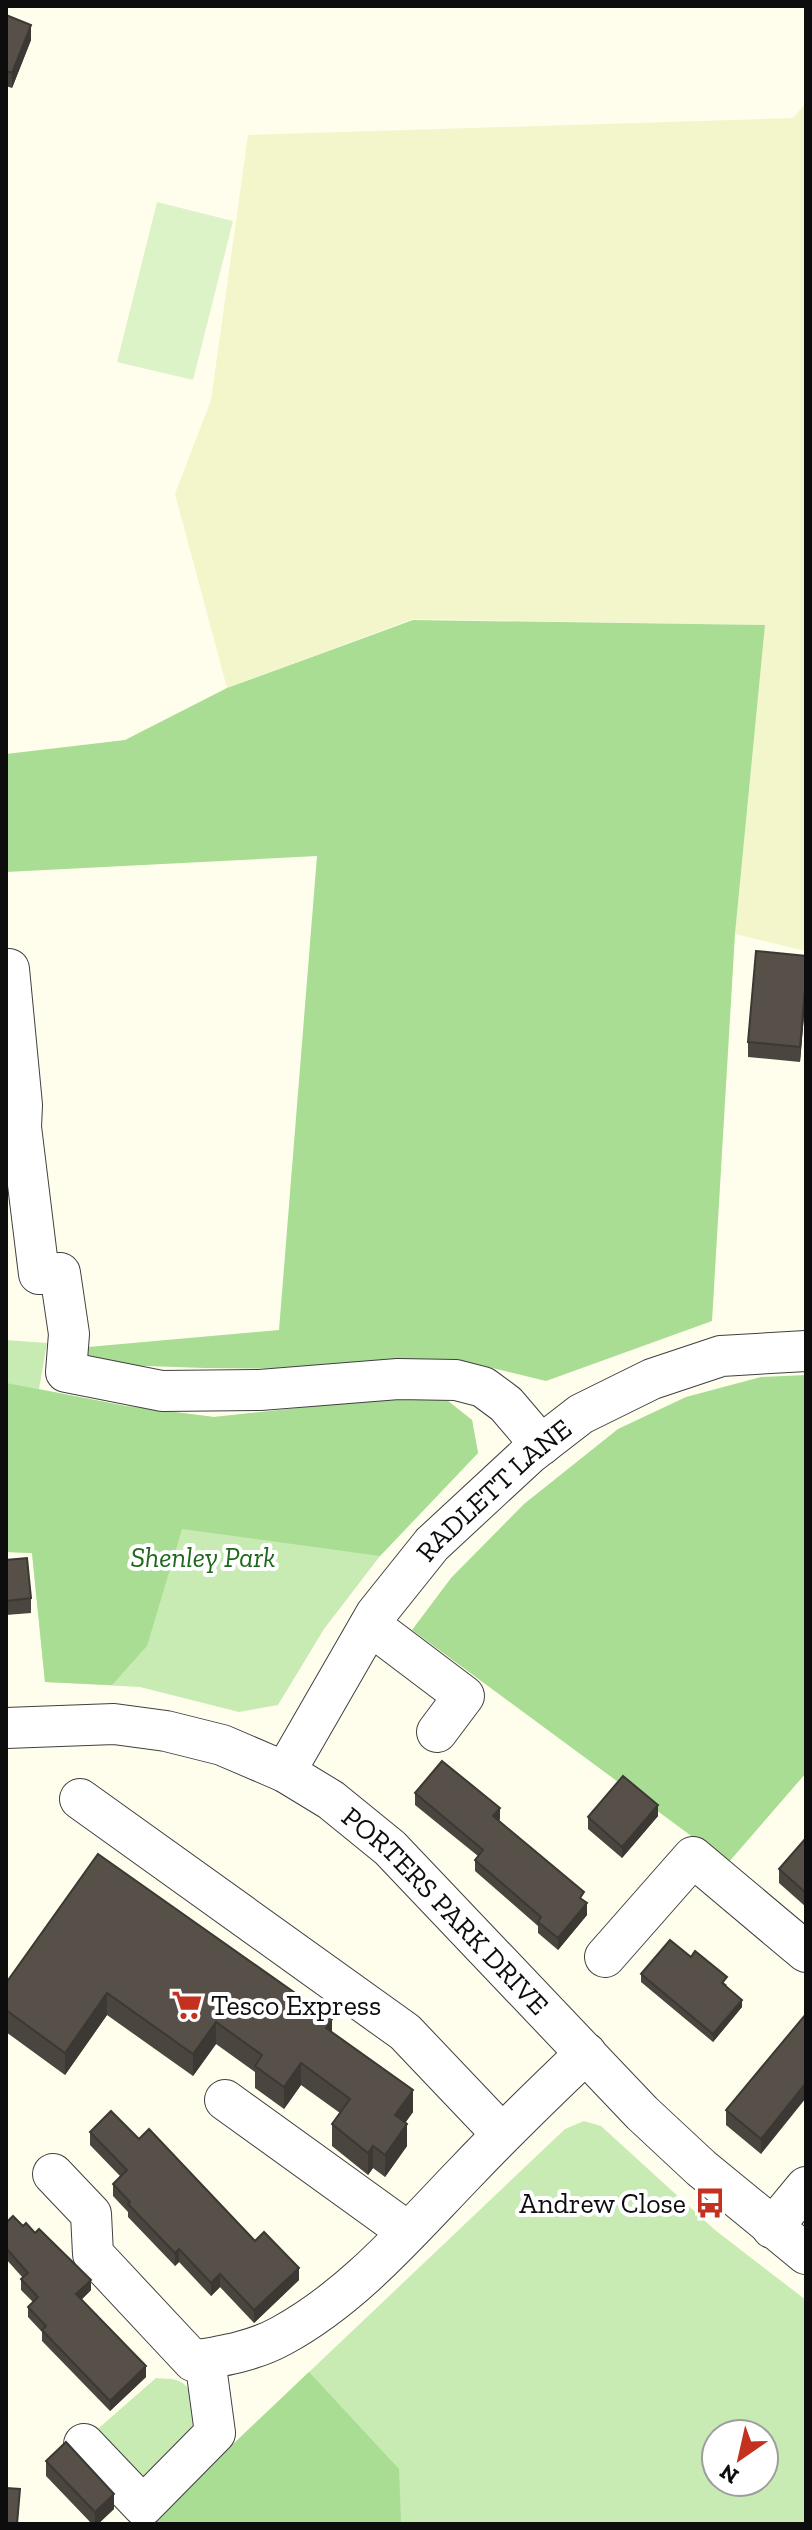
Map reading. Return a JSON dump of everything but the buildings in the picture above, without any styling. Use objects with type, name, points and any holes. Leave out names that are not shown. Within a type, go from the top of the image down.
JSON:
[{"type":"street","points":[[9,969],[22,1105],[21,1127],[39,1274],[60,1273],[69,1334],[66,1372],[162,1391],[260,1390],[398,1379],[456,1380],[483,1387],[506,1404],[541,1445]]},
{"type":"street","name":"RADLETT LANE","points":[[285,1772],[370,1625],[432,1544],[541,1445],[581,1414],[652,1379],[721,1356],[806,1351]]},
{"type":"street","points":[[370,1625],[464,1696],[437,1732]]},
{"type":"street","name":"PORTERS PARK DRIVE","points":[[6,1728],[114,1724],[166,1731],[222,1745],[285,1772],[331,1800],[390,1848],[642,2113],[772,2228],[806,2254]]},
{"type":"street","points":[[80,1799],[405,2032],[502,2134]]},
{"type":"street","points":[[605,1957],[693,1857],[806,1952]]},
{"type":"street","points":[[53,2174],[91,2214],[93,2254],[193,2361],[239,2353],[278,2338],[324,2311],[408,2232],[502,2134],[586,2053]]},
{"type":"street","points":[[225,2100],[408,2232]]},
{"type":"street","points":[[772,2228],[806,2187]]},
{"type":"street","points":[[84,2444],[143,2506],[215,2433],[205,2359]]},
{"type":"green space","points":[[806,103],[806,951],[735,934],[765,625],[413,619],[227,688],[175,494],[211,400],[248,135],[793,118]]},
{"type":"green space","points":[[157,202],[233,221],[193,380],[117,362]]},
{"type":"green space","points":[[413,620],[765,625],[735,934],[712,1321],[546,1381],[463,1361],[321,1369],[116,1365],[84,1358],[88,1347],[279,1330],[317,856],[6,872],[6,754],[125,740],[227,688]]},
{"type":"green space","name":"Shenley Park","points":[[6,1340],[47,1343],[39,1389],[126,1406],[214,1417],[422,1395],[448,1401],[472,1420],[478,1453],[380,1556],[324,1629],[278,1705],[239,1712],[140,1687],[45,1682],[32,1553],[6,1552]]},
{"type":"green space","points":[[806,1375],[806,1773],[728,1863],[412,1630],[451,1578],[524,1504],[618,1429],[686,1397],[761,1377]]},
{"type":"green space","name":"Shenley Park","points":[[6,1383],[126,1406],[214,1417],[422,1395],[448,1401],[472,1420],[478,1453],[380,1556],[182,1529],[147,1646],[112,1685],[45,1682],[32,1553],[6,1552]]},
{"type":"green space","points":[[584,2121],[601,2126],[715,2230],[806,2300],[806,2524],[149,2524],[565,2129]]},
{"type":"green space","points":[[309,2372],[399,2469],[399,2524],[149,2524]]},
{"type":"green space","points":[[156,2378],[176,2380],[189,2389],[201,2439],[148,2484],[92,2434]]},
{"type":"place","name":"Tesco Express","points":[[187,2005]]},
{"type":"place","name":"Andrew Close","points":[[710,2203]]}]
